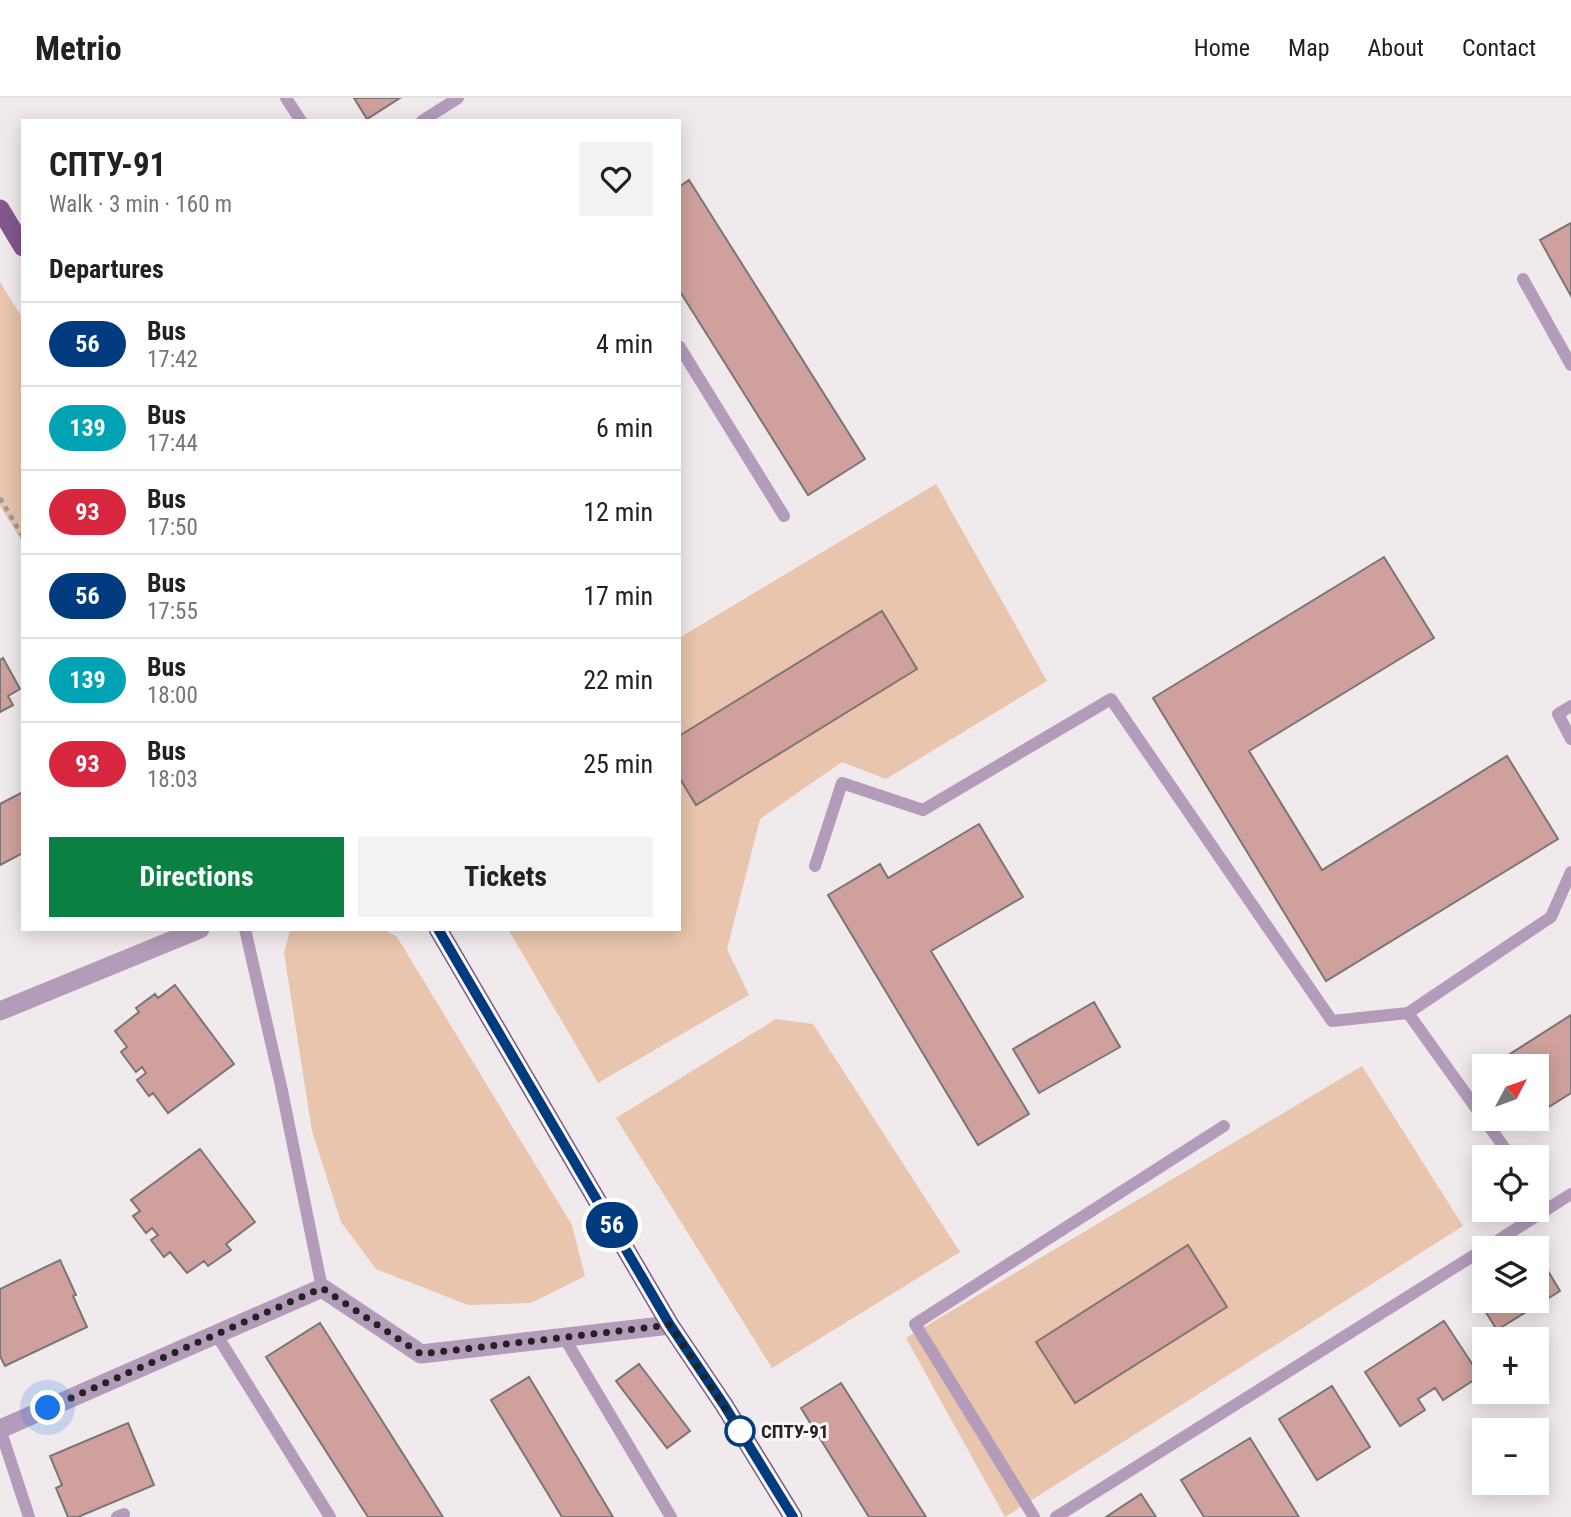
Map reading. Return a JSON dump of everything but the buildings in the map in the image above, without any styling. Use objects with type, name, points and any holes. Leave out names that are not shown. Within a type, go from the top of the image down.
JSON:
[{"type":"main road","points":[[0,209],[21,244]]},
{"type":"main road","points":[[439,931],[670,1325],[724,1405],[793,1517]]},
{"type":"street","points":[[0,1011],[195,931]]},
{"type":"street","points":[[0,1429],[322,1288],[421,1354],[670,1325]]},
{"type":"lane","points":[[286,98],[300,119]]},
{"type":"lane","points":[[425,119],[458,98]]},
{"type":"lane","points":[[1523,279],[1571,365]]},
{"type":"lane","points":[[681,349],[784,516]]},
{"type":"lane","points":[[815,866],[842,783],[923,810],[1111,699],[1332,1021],[1408,1013],[1551,917],[1571,872]]},
{"type":"lane","points":[[1571,706],[1558,714],[1571,739]]},
{"type":"lane","points":[[245,931],[281,1086],[322,1288]]},
{"type":"lane","points":[[1408,1013],[1502,1145]]},
{"type":"lane","points":[[1034,1517],[915,1324],[1224,1126]]},
{"type":"lane","points":[[1549,1208],[1571,1194]]},
{"type":"lane","points":[[1504,1236],[1527,1222]]},
{"type":"lane","points":[[1056,1517],[1472,1256]]},
{"type":"lane","points":[[216,1334],[330,1517]]},
{"type":"lane","points":[[565,1339],[671,1517]]},
{"type":"lane","points":[[0,1429],[29,1517]]},
{"type":"path","points":[[0,498],[21,534]]},
{"type":"shaded area","points":[[0,282],[21,316],[21,540],[0,506]]},
{"type":"shaded area","points":[[936,484],[1047,681],[886,779],[842,762],[760,819],[727,949],[749,995],[598,1083],[509,931],[681,931],[681,637]]},
{"type":"shaded area","points":[[290,931],[386,931],[397,937],[572,1225],[585,1276],[531,1303],[468,1305],[376,1269],[341,1222],[312,1131],[284,953]]},
{"type":"shaded area","points":[[776,1019],[813,1024],[960,1252],[772,1368],[616,1118]]},
{"type":"shaded area","points":[[1362,1066],[1463,1226],[1005,1517],[906,1338]],"holes":[[[1188,1246],[1227,1307],[1075,1403],[1036,1342]]]},
{"type":"bus line","name":"56","points":[[439,931],[670,1325],[724,1405],[793,1517]]},
{"type":"place","name":"СПТУ-91","points":[[740,1431]]},
{"type":"route","points":[[48,1408],[322,1288],[421,1354],[670,1325],[740,1431]]}]
